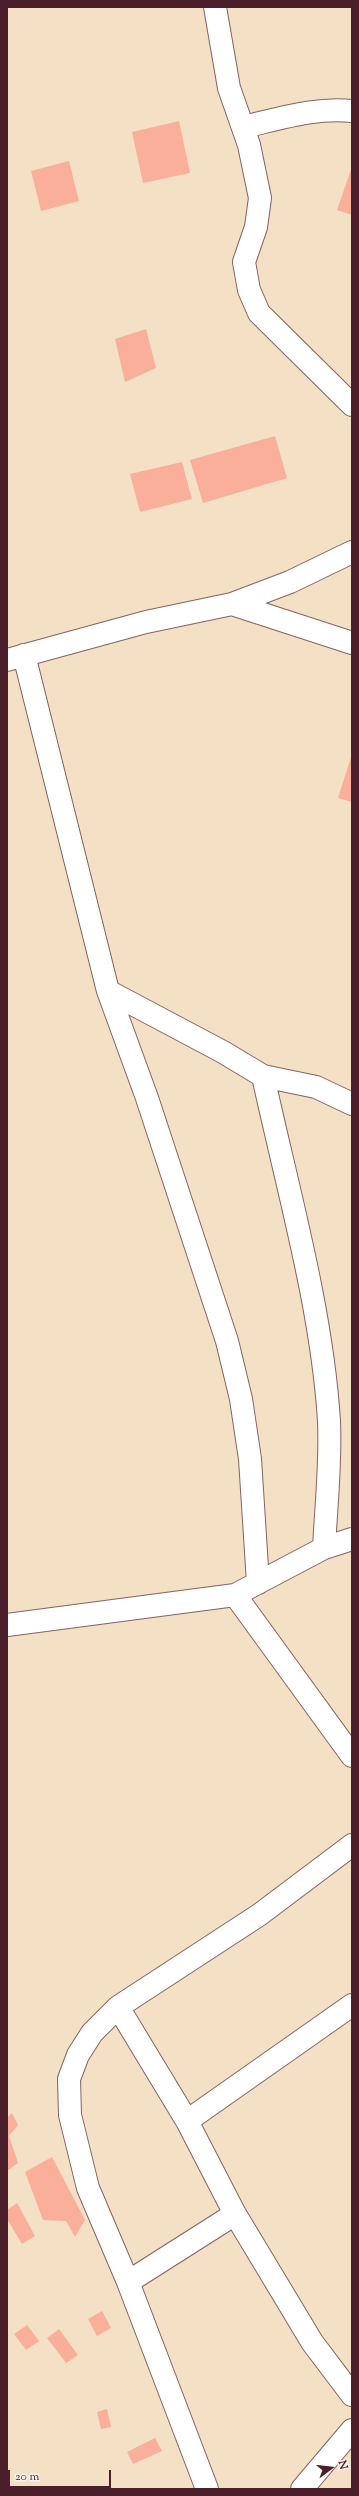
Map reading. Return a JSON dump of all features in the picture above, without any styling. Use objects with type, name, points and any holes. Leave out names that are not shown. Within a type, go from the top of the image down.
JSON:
[{"type":"street","points":[[215,7],[229,88],[243,127],[260,198],[256,227],[244,262],[250,290],[259,313],[352,405]]},
{"type":"street","points":[[243,127],[303,113],[337,110],[352,111]]},
{"type":"street","points":[[258,1583],[250,1459],[241,1399],[227,1341],[147,1098],[108,992],[15,658],[146,622],[232,604],[290,582],[352,552]]},
{"type":"street","points":[[232,604],[352,642]]},
{"type":"street","points":[[108,992],[223,1052],[263,1076],[352,1093]]},
{"type":"street","points":[[263,1076],[318,1326],[326,1379],[329,1423],[324,1548]]},
{"type":"street","points":[[316,1086],[352,1104]]},
{"type":"street","points":[[7,1625],[235,1595],[324,1548],[352,1539]]},
{"type":"street","points":[[235,1595],[352,1756]]},
{"type":"street","points":[[207,2489],[128,2282],[88,2188],[70,2115],[69,2079],[78,2055],[92,2033],[118,2007],[259,1915],[352,1845]]},
{"type":"street","points":[[187,2121],[352,2005]]},
{"type":"street","points":[[118,2007],[187,2121],[235,2214],[312,2342],[352,2395]]},
{"type":"street","points":[[128,2282],[235,2214]]},
{"type":"street","points":[[302,2489],[352,2430]]},
{"type":"building","points":[[179,121],[190,173],[143,183],[132,132]]},
{"type":"building","points":[[69,161],[79,201],[41,211],[31,171]]},
{"type":"building","points":[[352,167],[352,215],[337,210]]},
{"type":"building","points":[[146,329],[156,368],[125,382],[115,339]]},
{"type":"building","points":[[275,436],[287,478],[203,503],[190,460]]},
{"type":"building","points":[[182,462],[192,499],[140,512],[130,474]]},
{"type":"building","points":[[352,754],[352,802],[338,798]]},
{"type":"building","points":[[12,2113],[18,2125],[9,2136],[18,2163],[7,2171],[7,2118]]},
{"type":"building","points":[[52,2157],[85,2220],[75,2237],[66,2221],[43,2220],[25,2172]]},
{"type":"building","points":[[17,2203],[35,2236],[22,2244],[7,2219],[7,2210]]},
{"type":"building","points":[[102,2311],[111,2328],[97,2336],[88,2319]]},
{"type":"building","points":[[27,2325],[39,2341],[26,2350],[14,2334]]},
{"type":"building","points":[[59,2329],[78,2355],[66,2363],[47,2338]]},
{"type":"building","points":[[107,2409],[111,2427],[101,2429],[97,2412]]},
{"type":"building","points":[[155,2438],[162,2451],[133,2464],[127,2452]]}]
